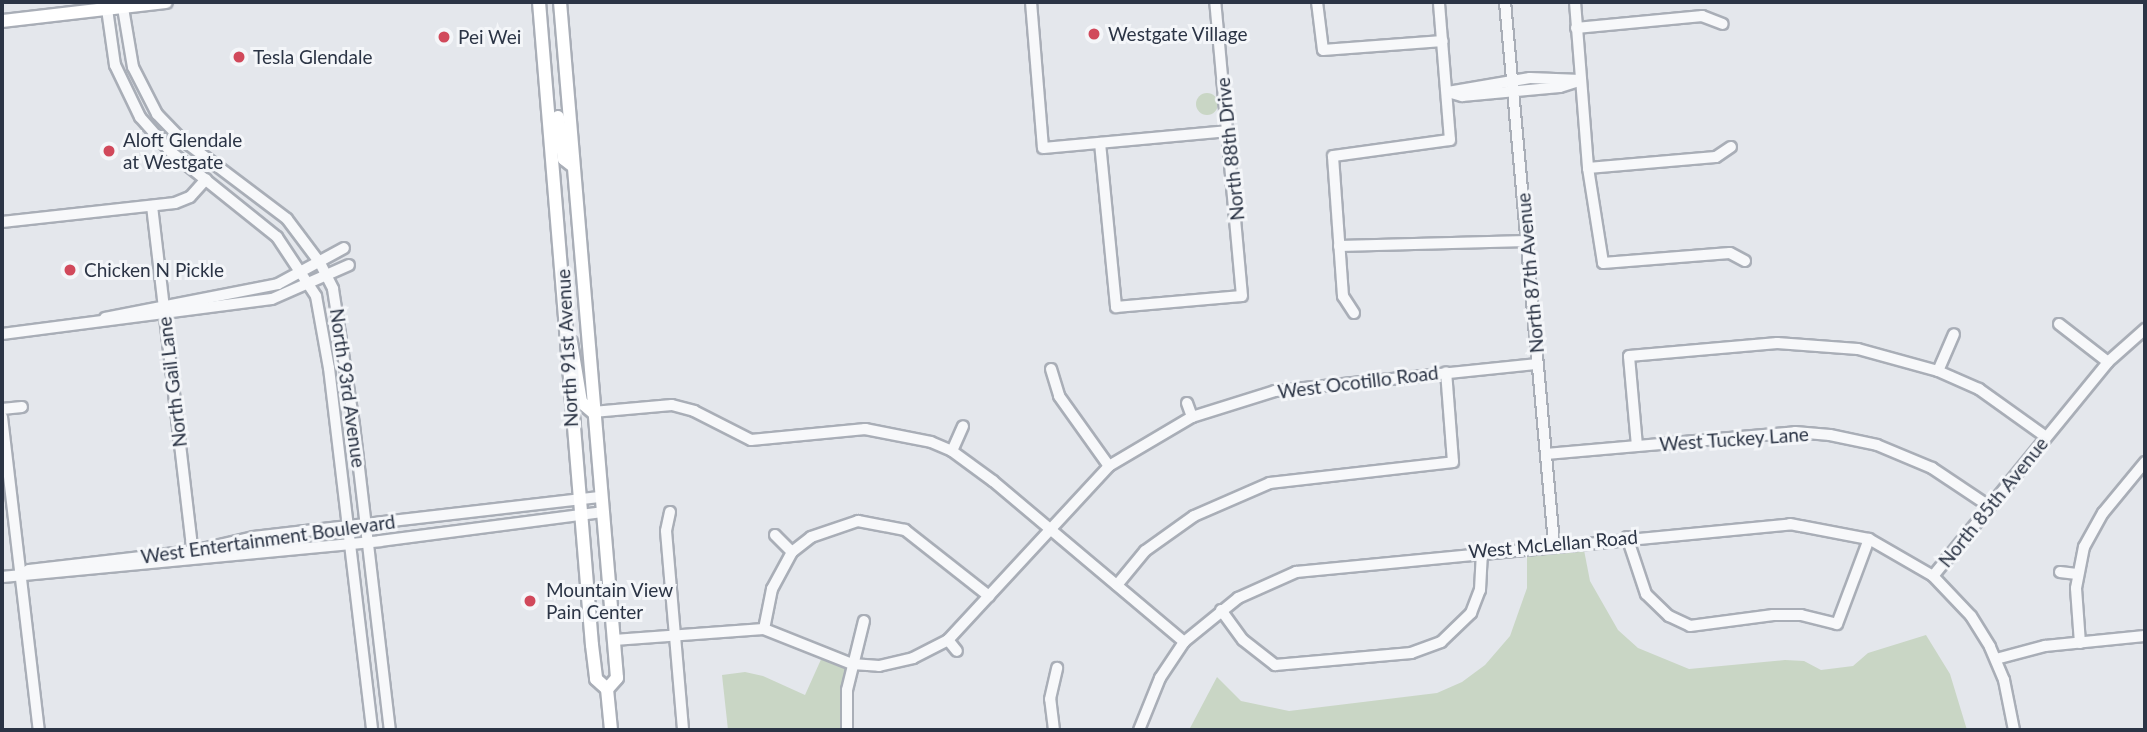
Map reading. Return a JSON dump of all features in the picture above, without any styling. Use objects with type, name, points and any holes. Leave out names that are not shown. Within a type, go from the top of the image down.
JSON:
[{"type":"main road","points":[[2,21],[106,5],[166,2]]},
{"type":"main road","name":"North 91st Avenue","points":[[539,2],[579,514],[596,679],[607,689],[611,730]]},
{"type":"main road","name":"North 91st Avenue","points":[[560,2],[617,678],[607,689]]},
{"type":"main road","points":[[547,87],[557,111],[564,159],[573,166]]},
{"type":"main road","points":[[565,325],[574,349],[581,402],[593,412]]},
{"type":"street","points":[[1031,2],[1043,148],[1229,131]]},
{"type":"street","name":"North 88th Drive","points":[[1100,143],[1116,307],[1242,296],[1229,131],[1215,2]]},
{"type":"street","points":[[1317,2],[1323,50],[1443,41]]},
{"type":"street","points":[[1354,313],[1343,296],[1333,156],[1450,141],[1439,2]]},
{"type":"street","name":"North 87th Avenue","points":[[1505,2],[1554,544]]},
{"type":"street","points":[[1575,2],[1588,168],[1603,263],[1730,254],[1745,261]]},
{"type":"street","name":"North 93rd Avenue","points":[[122,4],[135,75],[157,114],[180,138],[287,219],[326,275],[340,323],[390,730]]},
{"type":"street","name":"North 93rd Avenue","points":[[106,5],[112,54],[130,101],[162,143],[277,237],[310,283],[324,328],[372,730]]},
{"type":"street","points":[[1576,28],[1702,16],[1723,24]]},
{"type":"street","points":[[1447,92],[1462,96],[1550,76],[1581,80]]},
{"type":"street","points":[[1550,76],[1551,88]]},
{"type":"street","points":[[1513,86],[1551,88],[1581,80]]},
{"type":"street","points":[[1588,168],[1716,157],[1731,147]]},
{"type":"street","points":[[2,222],[186,200],[206,179]]},
{"type":"street","name":"North Gail Lane","points":[[152,205],[193,554]]},
{"type":"street","points":[[1339,246],[1527,241]]},
{"type":"street","points":[[164,313],[265,287],[304,272],[344,248]]},
{"type":"street","points":[[2,334],[272,299],[349,265]]},
{"type":"street","points":[[2059,324],[2108,362]]},
{"type":"street","name":"North 85th Avenue","points":[[2014,730],[1996,659],[1971,616],[1933,576],[2108,362],[2145,328]]},
{"type":"street","points":[[1938,371],[1954,334]]},
{"type":"street","points":[[1637,446],[1629,356],[1797,343],[1881,354],[1938,371],[1979,389],[2046,437]]},
{"type":"street","name":"West Ocotillo Road","points":[[1049,526],[1109,466],[1192,417],[1275,391],[1538,364]]},
{"type":"street","points":[[1051,369],[1059,396],[1109,466]]},
{"type":"street","points":[[1116,585],[1145,551],[1194,516],[1270,483],[1453,462],[1446,372]]},
{"type":"street","points":[[1187,403],[1192,417]]},
{"type":"street","points":[[593,412],[671,405],[694,411],[751,440],[865,429],[905,435],[952,451],[1049,526],[1184,642]]},
{"type":"street","points":[[2,409],[22,407]]},
{"type":"street","points":[[2,417],[39,730]]},
{"type":"street","points":[[952,451],[962,426]]},
{"type":"street","name":"West Tuckey Lane","points":[[1546,454],[1795,432],[1830,435],[1920,462],[1989,506]]},
{"type":"street","points":[[2080,643],[2077,574],[2092,530],[2145,462]]},
{"type":"street","name":"West Entertainment Boulevard","points":[[193,554],[254,537],[601,497]]},
{"type":"street","name":"West Entertainment Boulevard","points":[[2,577],[193,554],[368,542],[602,512]]},
{"type":"street","points":[[670,512],[666,531],[683,730]]},
{"type":"street","points":[[764,629],[772,589],[792,552],[811,537],[840,525],[875,522],[923,540],[989,596]]},
{"type":"street","name":"West McLellan Road","points":[[1139,730],[1160,678],[1184,642],[1222,610],[1254,589],[1296,572],[1554,544],[1790,524],[1869,539],[1933,576]]},
{"type":"street","points":[[614,640],[764,629],[852,664],[879,666],[913,658],[948,639],[1049,526]]},
{"type":"street","points":[[775,535],[792,552]]},
{"type":"street","points":[[1627,537],[1646,594],[1669,616],[1690,625],[1773,615],[1801,615],[1837,624],[1869,539]]},
{"type":"street","points":[[1222,610],[1243,640],[1275,665],[1411,653],[1441,642],[1471,613],[1482,578],[1482,551]]},
{"type":"street","points":[[2060,572],[2077,574]]},
{"type":"street","points":[[847,730],[846,698],[864,621]]},
{"type":"street","points":[[1996,659],[2025,650],[2145,636]]},
{"type":"street","points":[[948,639],[957,651]]},
{"type":"street","points":[[1054,730],[1050,699],[1057,668]]},
{"type":"green space","points":[[1207,93],[1215,96],[1218,104],[1215,112],[1207,115],[1199,112],[1196,104],[1199,96]]},
{"type":"green space","points":[[1584,550],[1590,581],[1618,630],[1638,648],[1689,669],[1785,660],[1804,661],[1821,670],[1853,666],[1868,653],[1926,635],[1950,674],[1967,730],[1189,730],[1217,677],[1241,701],[1289,711],[1437,693],[1462,682],[1485,665],[1510,636],[1527,588],[1527,556]]},
{"type":"green space","points":[[823,655],[852,664],[847,730],[728,730],[722,675],[745,672],[763,676],[805,695]]},
{"type":"place","name":"Westgate Village","points":[[1094,34]]},
{"type":"place","name":"Pei Wei","points":[[444,37]]},
{"type":"place","name":"Tesla Glendale","points":[[239,57]]},
{"type":"place","name":"Aloft Glendale at Westgate","points":[[109,151]]},
{"type":"place","name":"Chicken N Pickle","points":[[70,270]]},
{"type":"place","name":"Mountain View Pain Center","points":[[530,601]]}]
